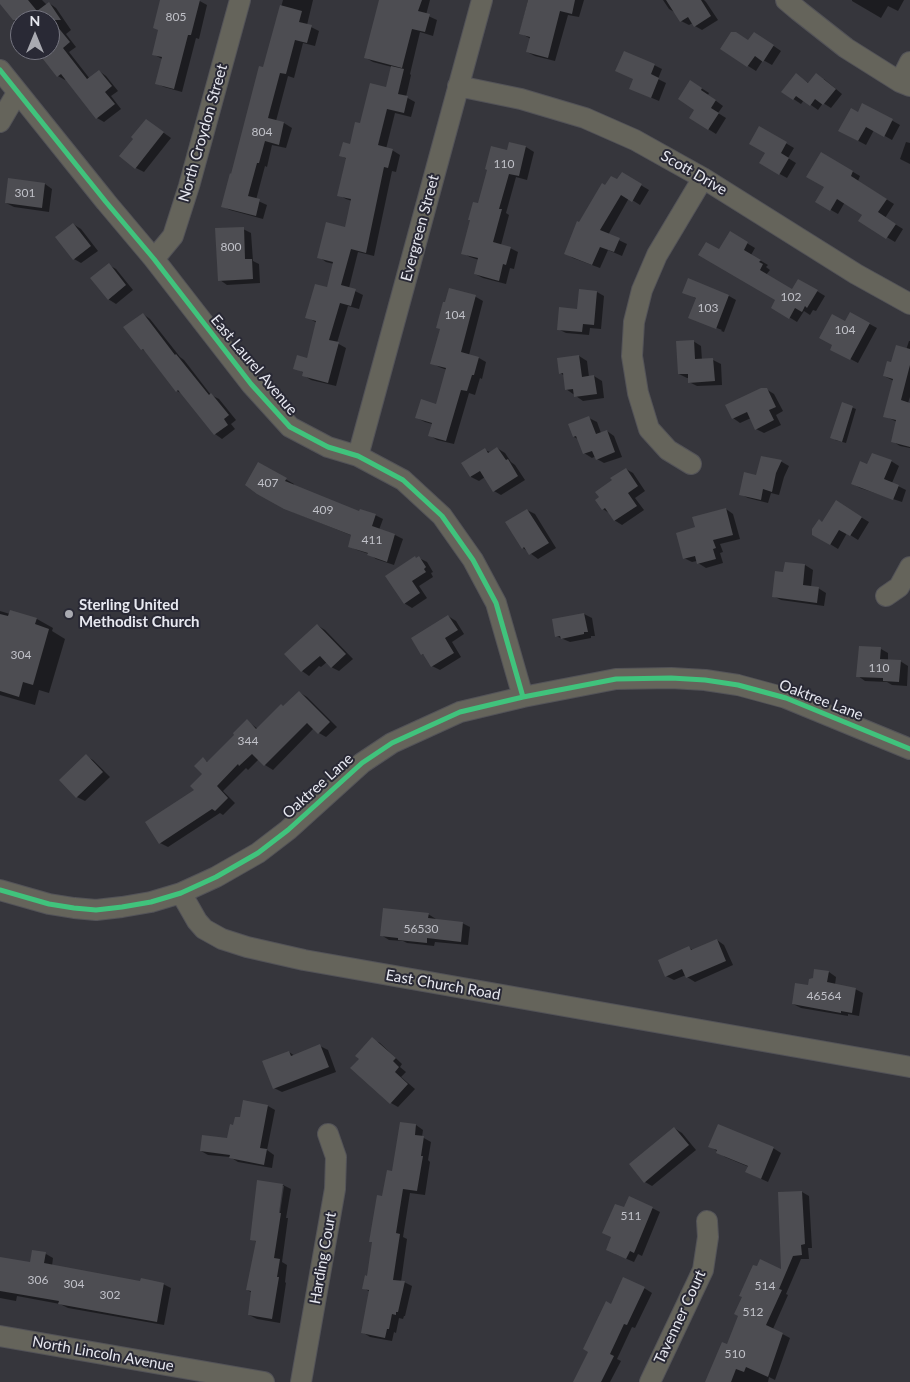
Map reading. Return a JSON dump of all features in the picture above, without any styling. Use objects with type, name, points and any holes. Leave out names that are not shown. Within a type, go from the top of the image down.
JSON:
[{"type":"street","name":"North Croydon Street","points":[[154,259],[173,236],[189,186],[240,0]]},
{"type":"street","name":"Evergreen Street","points":[[358,456],[482,0]]},
{"type":"street","points":[[786,0],[846,48],[905,84],[910,62]]},
{"type":"street","name":"East Laurel Avenue","points":[[0,70],[154,259],[251,384],[290,427],[328,447],[358,456],[403,480],[442,516],[468,553],[496,603],[523,697]]},
{"type":"street","name":"Scott Drive","points":[[458,86],[522,99],[584,118],[635,140],[703,178],[856,274],[910,304]]},
{"type":"street","points":[[0,122],[17,93]]},
{"type":"street","points":[[691,464],[668,450],[649,429],[638,393],[632,356],[634,322],[642,290],[658,256],[703,178]]},
{"type":"street","points":[[886,596],[899,588],[910,567]]},
{"type":"street","name":"Oaktree Lane","points":[[181,893],[216,877],[258,853],[288,830],[362,763],[392,743],[460,712],[523,697],[616,679],[671,678],[705,680],[738,685],[786,698],[910,750]]},
{"type":"street","points":[[0,890],[49,904],[96,910],[151,902],[181,893]]},
{"type":"street","name":"East Church Road","points":[[181,893],[204,929],[222,939],[247,947],[314,962],[910,1067]]},
{"type":"street","name":"Harding Court","points":[[301,1382],[334,1189],[336,1157],[328,1134]]},
{"type":"street","name":"Tavenner Court","points":[[650,1382],[703,1270],[708,1237],[706,1221]]},
{"type":"street","name":"North Lincoln Avenue","points":[[0,1336],[264,1382]]},
{"type":"building","points":[[0,0],[28,0],[36,10],[10,10],[10,16],[0,4]]},
{"type":"building","points":[[160,0],[200,0],[191,35],[188,35],[174,89],[155,84],[162,57],[152,55],[158,30],[153,28]]},
{"type":"building","points":[[379,0],[422,0],[418,11],[430,14],[425,32],[412,29],[402,68],[364,58]]},
{"type":"building","points":[[528,0],[575,0],[572,14],[560,11],[548,58],[526,52],[530,37],[519,34]]},
{"type":"building","points":[[666,0],[701,0],[711,16],[694,27],[688,17],[680,22]]},
{"type":"building","points":[[49,2],[54,10],[38,10]]},
{"type":"building","points":[[280,5],[302,11],[299,22],[312,25],[307,43],[295,40],[286,74],[280,73],[268,118],[284,122],[279,145],[265,141],[259,163],[257,163],[248,196],[260,199],[256,216],[221,207],[259,66],[263,67]]},
{"type":"building","points":[[60,30],[70,42],[63,48],[87,79],[99,70],[112,86],[105,92],[115,104],[96,119],[61,74],[57,77],[44,60],[60,60]]},
{"type":"building","points":[[731,32],[736,32],[748,40],[754,32],[774,45],[763,62],[755,56],[747,67],[720,49]]},
{"type":"building","points":[[624,51],[655,64],[651,74],[659,78],[651,98],[629,89],[633,79],[615,71]]},
{"type":"building","points":[[391,66],[404,69],[398,94],[408,96],[404,113],[387,109],[378,145],[393,149],[388,168],[384,167],[366,253],[351,249],[341,285],[356,289],[351,306],[340,303],[329,340],[339,342],[328,383],[302,376],[303,372],[293,369],[297,355],[307,358],[316,321],[305,318],[315,284],[327,287],[333,262],[317,258],[326,222],[345,227],[351,199],[337,196],[346,158],[339,156],[343,142],[350,144],[355,122],[360,123],[370,83],[386,87]]},
{"type":"building","points":[[796,73],[808,83],[816,73],[836,89],[823,105],[815,99],[810,106],[796,96],[793,100],[781,92]]},
{"type":"building","points":[[690,80],[716,100],[711,108],[719,113],[708,130],[689,118],[694,110],[678,99]]},
{"type":"building","points":[[862,103],[893,119],[884,137],[866,127],[858,141],[838,131],[851,108],[858,112]]},
{"type":"building","points":[[146,119],[164,132],[135,169],[119,156],[133,139],[131,137]]},
{"type":"building","points":[[759,126],[787,142],[781,153],[789,158],[779,175],[759,163],[765,153],[749,144]]},
{"type":"building","points":[[509,142],[526,146],[519,176],[509,174],[499,209],[502,209],[493,242],[511,247],[506,265],[503,264],[499,281],[474,274],[478,258],[461,254],[473,202],[478,203],[491,146],[507,150]]},
{"type":"building","points":[[821,152],[853,171],[851,176],[887,199],[878,212],[896,224],[886,239],[858,221],[862,215],[837,199],[830,211],[815,202],[824,187],[806,177]]},
{"type":"building","points":[[622,172],[642,184],[632,202],[621,195],[600,230],[620,238],[614,252],[600,247],[592,265],[564,254],[577,221],[579,222],[602,183],[605,185],[611,176],[617,179]]},
{"type":"building","points":[[8,178],[45,183],[42,208],[5,203]]},
{"type":"building","points":[[73,223],[91,246],[73,260],[55,237]]},
{"type":"building","points":[[244,227],[245,259],[252,259],[253,279],[218,281],[215,228]]},
{"type":"building","points":[[730,231],[748,242],[744,250],[761,260],[759,262],[763,264],[760,270],[792,289],[798,279],[818,290],[807,308],[805,306],[802,312],[795,308],[789,319],[771,308],[775,300],[698,255],[706,242],[719,249]]},
{"type":"building","points":[[109,263],[126,285],[108,300],[90,278]]},
{"type":"building","points":[[688,278],[729,295],[716,329],[688,318],[696,298],[682,293]]},
{"type":"building","points":[[449,288],[476,295],[461,352],[479,357],[467,391],[461,390],[446,441],[428,436],[432,423],[415,418],[421,399],[436,404],[446,368],[430,364],[440,329],[436,328]]},
{"type":"building","points":[[579,289],[597,291],[594,325],[583,324],[582,332],[557,330],[559,307],[577,309]]},
{"type":"building","points":[[850,312],[870,323],[850,360],[830,350],[832,345],[819,338],[832,314],[845,321]]},
{"type":"building","points":[[143,313],[175,355],[229,415],[224,419],[228,425],[214,435],[123,327]]},
{"type":"building","points":[[694,340],[695,359],[713,358],[715,381],[688,383],[688,374],[678,374],[676,341]]},
{"type":"building","points":[[896,345],[910,349],[910,365],[901,400],[910,403],[910,447],[891,442],[896,420],[883,417],[893,379],[883,376],[887,361],[891,362]]},
{"type":"building","points":[[579,355],[582,377],[594,375],[597,394],[574,397],[573,389],[565,390],[563,373],[559,374],[557,358]]},
{"type":"building","points":[[761,388],[767,388],[776,407],[769,410],[774,420],[755,430],[747,412],[732,419],[725,405]]},
{"type":"building","points":[[842,402],[853,406],[842,442],[830,438]]},
{"type":"building","points":[[589,416],[596,434],[607,430],[615,452],[596,460],[592,451],[583,454],[576,436],[573,437],[568,424]]},
{"type":"building","points":[[497,447],[506,460],[508,459],[518,476],[493,492],[480,471],[470,477],[461,463],[485,448],[488,453]]},
{"type":"building","points":[[872,453],[892,460],[884,479],[899,485],[893,500],[851,484],[860,461],[867,464]]},
{"type":"building","points":[[761,456],[782,460],[776,473],[772,492],[763,489],[761,500],[739,495],[744,472],[756,475]]},
{"type":"building","points":[[258,462],[287,478],[285,481],[359,511],[360,509],[376,514],[372,526],[395,534],[387,562],[367,555],[368,553],[348,547],[351,535],[284,509],[245,485]]},
{"type":"building","points":[[626,468],[638,486],[628,493],[637,506],[614,521],[605,508],[602,510],[595,500],[599,497],[595,492],[612,480],[610,478]]},
{"type":"building","points":[[836,500],[862,517],[850,536],[839,530],[830,545],[812,535],[812,529],[819,519],[822,522]]},
{"type":"building","points":[[726,508],[733,535],[713,540],[716,548],[713,549],[716,559],[697,564],[695,556],[683,559],[676,533],[695,527],[692,517]]},
{"type":"building","points":[[527,509],[549,543],[529,555],[524,547],[522,549],[505,522]]},
{"type":"building","points":[[415,556],[416,558],[419,556],[426,567],[424,569],[426,572],[412,581],[420,593],[404,604],[385,576]]},
{"type":"building","points":[[785,562],[805,564],[803,585],[819,587],[817,603],[772,597],[775,571],[783,572]]},
{"type":"building","points":[[10,610],[37,618],[35,624],[49,629],[33,685],[23,682],[19,697],[0,691],[0,614],[8,616]]},
{"type":"building","points":[[584,613],[588,632],[561,639],[560,636],[555,637],[552,619]]},
{"type":"building","points":[[448,615],[458,630],[445,638],[454,653],[431,667],[411,638]]},
{"type":"building","points":[[317,624],[346,654],[331,668],[320,656],[301,672],[284,654]]},
{"type":"building","points":[[859,646],[881,647],[880,659],[901,660],[899,682],[883,681],[883,678],[856,677]]},
{"type":"building","points":[[299,691],[330,722],[318,734],[307,723],[264,766],[252,754],[239,766],[238,764],[217,786],[228,798],[215,811],[212,809],[159,844],[145,822],[194,790],[190,786],[202,774],[194,766],[203,757],[207,762],[247,719],[256,729],[281,704],[283,706]]},
{"type":"building","points":[[86,754],[103,772],[76,798],[59,780]]},
{"type":"building","points":[[383,908],[429,913],[428,918],[463,922],[461,942],[427,938],[427,943],[380,936]]},
{"type":"building","points":[[717,939],[726,961],[686,978],[682,969],[665,977],[658,960],[689,946],[691,950]]},
{"type":"building","points":[[814,969],[829,971],[827,982],[856,988],[852,1013],[841,1011],[841,1013],[792,1004],[795,983],[808,985],[809,979],[813,978]]},
{"type":"building","points":[[372,1037],[396,1058],[393,1061],[399,1067],[395,1072],[408,1084],[390,1104],[350,1068],[359,1059],[355,1056]]},
{"type":"building","points":[[320,1044],[329,1067],[273,1089],[262,1061],[289,1051],[291,1056]]},
{"type":"building","points":[[243,1100],[268,1105],[260,1148],[267,1149],[264,1165],[229,1158],[230,1155],[200,1151],[202,1135],[227,1138],[230,1124],[233,1125],[235,1117],[240,1117]]},
{"type":"building","points":[[400,1122],[416,1124],[415,1135],[424,1136],[421,1156],[423,1156],[417,1191],[403,1189],[396,1233],[400,1234],[393,1280],[405,1281],[398,1312],[396,1312],[396,1315],[392,1314],[385,1338],[361,1333],[369,1290],[362,1289],[365,1275],[367,1276],[372,1242],[369,1242],[377,1195],[382,1196],[387,1170],[392,1171]]},
{"type":"building","points":[[718,1124],[774,1147],[761,1179],[745,1172],[748,1166],[716,1153],[717,1150],[708,1147]]},
{"type":"building","points":[[674,1127],[689,1145],[644,1183],[629,1164]]},
{"type":"building","points":[[257,1180],[283,1184],[279,1213],[281,1213],[274,1258],[280,1259],[277,1277],[279,1277],[272,1319],[248,1315],[251,1291],[246,1290],[256,1241],[250,1240]]},
{"type":"building","points":[[802,1191],[805,1244],[801,1245],[802,1255],[793,1256],[779,1289],[782,1290],[766,1325],[783,1333],[768,1377],[746,1367],[744,1372],[736,1369],[731,1382],[705,1382],[722,1342],[727,1344],[738,1316],[734,1314],[742,1297],[739,1296],[753,1265],[757,1266],[760,1259],[781,1269],[778,1192]]},
{"type":"building","points":[[629,1196],[653,1207],[634,1253],[630,1251],[626,1259],[606,1250],[611,1237],[602,1233],[615,1204],[624,1207]]},
{"type":"building","points":[[32,1250],[46,1252],[44,1263],[140,1281],[141,1278],[164,1283],[157,1322],[58,1304],[59,1301],[0,1291],[0,1257],[30,1262]]},
{"type":"building","points":[[623,1277],[645,1287],[627,1325],[624,1324],[610,1354],[614,1356],[601,1382],[573,1382],[588,1352],[583,1349],[606,1301],[611,1304]]},
{"type":"cycle path","points":[[0,70],[154,259],[251,384],[290,427],[328,447],[358,456],[403,480],[442,516],[473,560],[496,603],[523,697]]},
{"type":"cycle path","points":[[0,890],[49,904],[96,910],[151,902],[181,893],[216,877],[258,853],[288,830],[362,763],[392,743],[460,712],[523,697],[616,679],[671,678],[705,680],[738,685],[786,698],[910,749]]},
{"type":"place","name":"Sterling United Methodist Church","points":[[69,614]]}]
